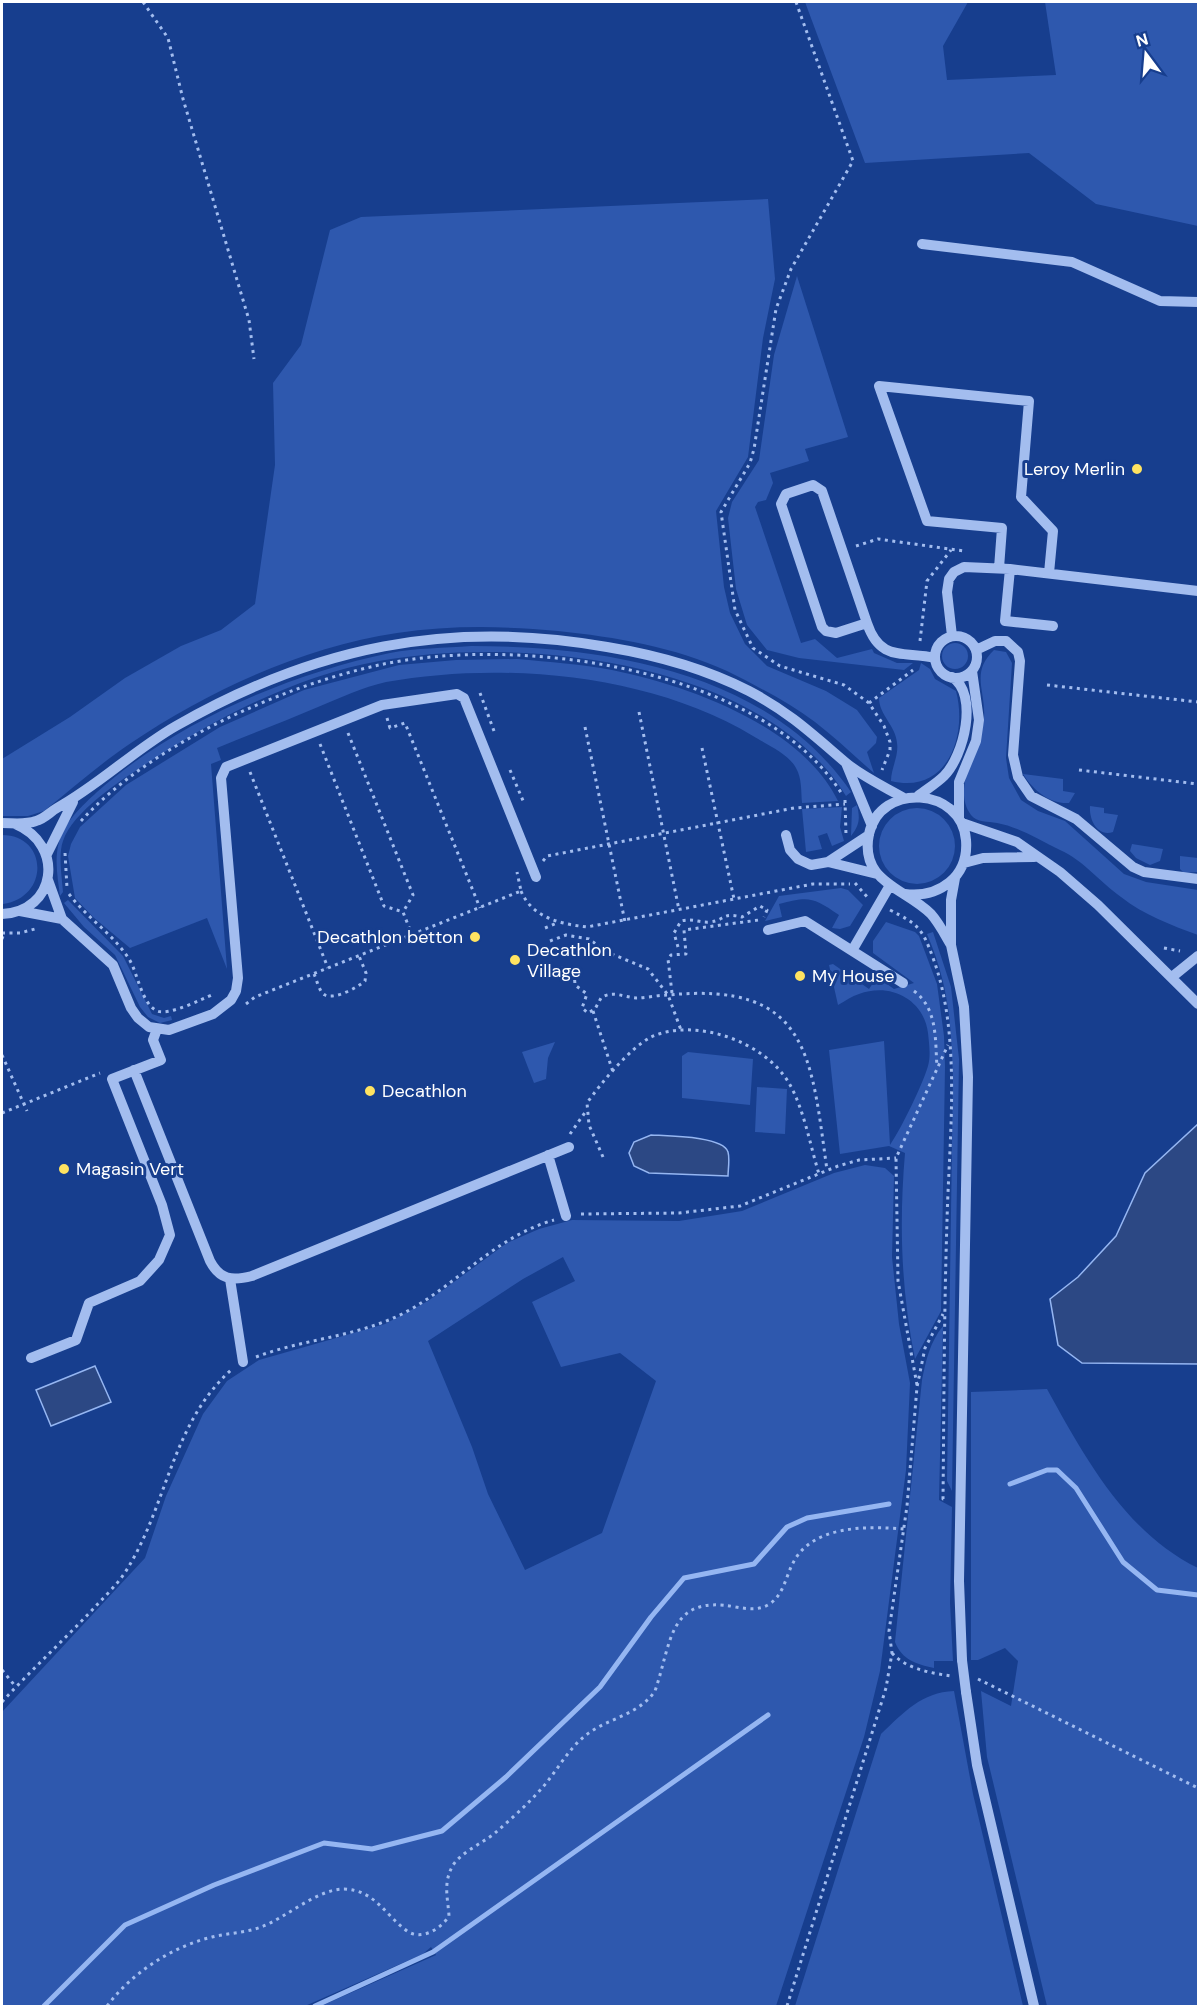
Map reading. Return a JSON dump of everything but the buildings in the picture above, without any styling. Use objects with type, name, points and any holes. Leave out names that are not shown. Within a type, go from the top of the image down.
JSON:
[{"type":"street","points":[[922,244],[1071,262],[1160,301],[1198,302]]},
{"type":"street","points":[[1049,573],[1053,531],[1021,497],[1029,401],[879,386],[927,520],[1002,528],[1006,572],[1005,621],[1053,626]]},
{"type":"street","points":[[867,622],[836,633],[826,631],[822,627],[781,504],[782,498],[813,485],[819,486],[874,640],[887,651],[900,655],[919,654],[935,658]]},
{"type":"street","points":[[952,636],[947,592],[950,579],[954,572],[974,566],[1006,572],[1049,573],[1198,591]]},
{"type":"street","points":[[918,796],[945,775],[954,763],[965,732],[964,691],[961,683],[941,671],[935,658],[938,646],[952,636],[970,640],[976,650],[976,665],[966,676],[952,677]]},
{"type":"street","points":[[7,823],[38,821],[73,802],[148,743],[202,711],[261,683],[349,653],[389,644],[442,638],[547,639],[625,650],[678,663],[721,677],[776,706],[817,735],[846,763],[904,798]]},
{"type":"street","points":[[976,650],[995,641],[1006,641],[1018,652],[1020,661],[1013,755],[1017,777],[1031,796],[1076,819],[1133,867],[1144,872],[1198,879]]},
{"type":"street","points":[[972,671],[979,720],[976,741],[959,782],[960,820],[967,843],[964,863],[955,878],[951,900],[951,945],[964,1007],[968,1077],[959,1581],[962,1660],[977,1765],[1034,2007]]},
{"type":"street","points":[[20,911],[62,919],[108,958],[138,1018],[157,1029],[170,1030],[213,1014],[231,1000],[237,987],[221,778],[226,767],[382,705],[462,696],[535,874]]},
{"type":"street","points":[[846,763],[861,795],[871,830],[869,855],[877,874],[889,887],[905,894],[931,915],[951,945]]},
{"type":"street","points":[[786,835],[790,850],[798,859],[811,866],[828,862],[871,830],[882,811],[904,798],[918,796],[934,799],[948,806],[960,820],[1017,842],[1034,857],[1073,883],[1196,998]]},
{"type":"street","points":[[47,854],[73,802]]},
{"type":"street","points":[[7,823],[27,829],[41,842],[47,854],[48,880],[62,919]]},
{"type":"street","points":[[964,863],[983,858],[1034,857]]},
{"type":"street","points":[[828,862],[877,874]]},
{"type":"street","points":[[905,894],[932,893],[955,878]]},
{"type":"street","points":[[2,914],[20,911],[33,904],[48,880]]},
{"type":"street","points":[[853,949],[889,887]]},
{"type":"street","points":[[768,930],[805,921],[853,949],[903,983]]},
{"type":"street","points":[[1172,977],[1198,956]]},
{"type":"street","points":[[32,1358],[76,1340],[89,1303],[140,1281],[159,1260],[170,1235],[162,1204],[112,1079],[161,1060],[153,1040],[157,1029]]},
{"type":"street","points":[[134,1070],[210,1261],[222,1277],[230,1279],[252,1276],[569,1147]]},
{"type":"street","points":[[548,1155],[566,1216]]},
{"type":"street","points":[[230,1279],[243,1362]]},
{"type":"path","points":[[143,2],[168,38],[183,99],[249,320],[254,359]]},
{"type":"path","points":[[796,2],[853,161],[791,269],[776,309],[750,463],[721,512],[735,610],[753,648],[780,666],[844,685],[868,703],[890,742],[887,760],[876,782]]},
{"type":"path","points":[[843,551],[878,539],[973,553],[974,566]]},
{"type":"path","points":[[868,703],[891,684],[914,670],[919,654],[927,582],[951,550]]},
{"type":"path","points":[[76,826],[119,785],[177,747],[228,718],[280,696],[379,665],[431,657],[486,655],[535,657],[605,665],[662,678],[696,689],[756,717],[794,742],[836,784],[845,804]]},
{"type":"path","points":[[1047,685],[1198,702]]},
{"type":"path","points":[[382,705],[390,728],[405,723],[480,908]]},
{"type":"path","points":[[639,712],[679,911]]},
{"type":"path","points":[[344,720],[413,894],[403,912]]},
{"type":"path","points":[[585,727],[625,922]]},
{"type":"path","points":[[315,731],[384,906],[403,912]]},
{"type":"path","points":[[702,748],[734,899]]},
{"type":"path","points":[[244,759],[328,969]]},
{"type":"path","points":[[1079,770],[1198,784]]},
{"type":"path","points":[[861,795],[845,804],[794,808],[547,856],[535,874],[521,883],[521,891],[538,913],[559,922],[587,927],[625,922],[813,884],[855,885],[862,894],[880,905],[911,919],[927,941],[942,990],[949,1043],[943,1499],[949,1500]]},
{"type":"path","points":[[66,845],[67,892],[90,920],[120,946],[130,961],[150,1005],[166,1013],[237,987]]},
{"type":"path","points":[[242,1007],[255,997],[521,891]]},
{"type":"path","points":[[678,947],[674,933],[681,921],[695,919],[710,922],[729,914],[745,916],[760,906],[767,910],[761,920],[684,930],[686,954],[674,954],[668,959],[669,994],[681,1030]]},
{"type":"path","points":[[403,912],[412,935]]},
{"type":"path","points":[[545,928],[559,922]]},
{"type":"path","points":[[2,939],[4,933]]},
{"type":"path","points":[[550,941],[566,935],[589,939],[607,952],[648,969],[669,994]]},
{"type":"path","points":[[314,974],[325,995],[333,996],[365,981],[366,973],[359,956]]},
{"type":"path","points":[[562,968],[569,967],[574,971],[575,986],[587,994],[582,1008],[588,1013],[593,1011],[601,998],[607,994],[637,998],[712,991],[737,996],[766,1007],[782,1020],[801,1044],[811,1070],[816,1086],[827,1171]]},
{"type":"path","points":[[903,983],[922,997],[928,1007],[934,1023],[937,1069]]},
{"type":"path","points":[[593,1011],[613,1072]]},
{"type":"path","points":[[569,1147],[567,1140],[586,1111],[592,1096],[613,1072],[649,1038],[681,1030],[712,1033],[739,1042],[757,1052],[779,1070],[794,1095],[819,1174]]},
{"type":"path","points":[[917,1387],[898,1281],[896,1158],[949,1043]]},
{"type":"path","points":[[2,1055],[27,1111]]},
{"type":"path","points":[[2,1113],[102,1072]]},
{"type":"path","points":[[586,1111],[589,1125],[603,1157]]},
{"type":"path","points":[[2,1702],[87,1615],[128,1569],[139,1549],[178,1444],[196,1413],[222,1379],[243,1362],[379,1324],[395,1317],[515,1235],[566,1216],[679,1213],[740,1206],[859,1160],[896,1158]]},
{"type":"path","points":[[787,2007],[886,1688],[892,1653],[890,1630],[904,1529],[917,1387],[925,1348],[944,1312]]},
{"type":"path","points":[[107,2007],[147,1967],[179,1949],[211,1937],[260,1927],[326,1894],[342,1889],[366,1895],[377,1901],[406,1931],[416,1935],[428,1933],[441,1925],[449,1916],[446,1894],[447,1879],[453,1864],[485,1841],[532,1799],[583,1738],[641,1707],[650,1699],[655,1691],[676,1625],[684,1614],[693,1607],[705,1605],[718,1604],[751,1609],[772,1602],[786,1582],[792,1563],[802,1550],[822,1536],[877,1527],[904,1529]]},
{"type":"path","points":[[892,1653],[899,1661],[932,1674]]},
{"type":"path","points":[[2,1670],[16,1687]]},
{"type":"path","points":[[983,1680],[1198,1788]]},
{"type":"shaded area","points":[[805,2],[968,2],[943,46],[947,80],[1056,75],[1045,2],[1198,2],[1198,226],[1096,204],[1029,153],[865,163]]},
{"type":"shaded area","points":[[768,199],[775,279],[763,338],[748,457],[716,511],[724,587],[730,613],[745,644],[767,666],[826,691],[857,710],[877,737],[876,743],[867,752],[874,773],[823,728],[794,708],[727,671],[687,655],[644,644],[579,633],[518,628],[457,628],[417,630],[362,640],[327,649],[258,673],[192,705],[131,743],[44,811],[28,816],[2,816],[2,759],[70,717],[125,678],[181,646],[221,630],[255,604],[275,465],[273,383],[301,345],[330,230],[361,217]]},
{"type":"shaded area","points":[[797,276],[848,437],[805,449],[809,461],[770,473],[773,483],[766,500],[758,502],[755,507],[801,643],[815,639],[837,658],[872,649],[874,653],[897,663],[913,663],[904,670],[799,658],[767,650],[747,625],[736,589],[728,518],[732,502],[759,460],[774,355]]},
{"type":"shaded area","points":[[955,643],[964,647],[968,656],[964,665],[955,669],[946,665],[942,656],[946,647]]},
{"type":"shaded area","points":[[471,646],[523,647],[576,652],[629,661],[681,674],[731,693],[776,719],[817,751],[851,792],[846,796],[808,750],[758,714],[699,687],[635,668],[567,656],[500,652],[436,654],[379,661],[321,676],[238,710],[185,739],[105,792],[79,816],[63,841],[61,866],[63,892],[60,896],[57,856],[61,835],[69,821],[97,792],[161,744],[234,704],[312,674],[390,653]]},
{"type":"shaded area","points":[[994,650],[1006,652],[1012,663],[1006,758],[1009,778],[1021,800],[1038,811],[1065,821],[1124,874],[1146,882],[1198,890],[1198,935],[1139,909],[1068,854],[1021,831],[973,818],[965,804],[965,780],[984,718],[981,674],[987,658]]},
{"type":"shaded area","points":[[517,659],[612,670],[643,677],[708,699],[740,713],[771,731],[798,751],[821,774],[838,801],[802,803],[798,772],[793,763],[783,754],[712,715],[669,698],[622,686],[575,678],[478,673],[431,676],[386,682],[369,687],[217,748],[221,760],[211,764],[227,969],[207,918],[130,948],[93,917],[75,898],[68,856],[71,844],[80,827],[126,785],[220,727],[304,690],[399,665],[456,660]]},
{"type":"shaded area","points":[[921,663],[930,669],[935,679],[956,691],[959,726],[955,743],[949,758],[939,771],[926,779],[910,783],[891,781],[897,743],[879,698],[919,670]]},
{"type":"shaded area","points":[[1023,774],[1063,779],[1063,791],[1075,793],[1069,803],[1055,801],[1042,795]]},
{"type":"shaded area","points":[[857,805],[858,821],[851,836],[852,808]]},
{"type":"shaded area","points":[[1090,806],[1104,808],[1104,813],[1118,815],[1113,832],[1098,830],[1091,817]]},
{"type":"shaded area","points":[[842,807],[840,827],[844,841],[832,846],[827,833],[818,836],[822,849],[806,852],[802,809]]},
{"type":"shaded area","points":[[910,808],[924,808],[938,814],[949,825],[955,839],[952,861],[944,873],[924,884],[910,884],[896,878],[885,867],[879,853],[879,839],[885,825],[896,814]]},
{"type":"shaded area","points":[[2,835],[17,838],[28,845],[35,855],[37,867],[35,879],[29,890],[18,899],[3,904]]},
{"type":"shaded area","points":[[1132,844],[1163,849],[1160,861],[1150,865],[1136,858],[1130,851]]},
{"type":"shaded area","points":[[1180,856],[1198,858],[1198,872],[1184,873],[1180,869]]},
{"type":"shaded area","points":[[841,888],[848,890],[863,905],[850,926],[840,929],[832,928],[839,915],[823,905],[804,899],[779,904],[782,917],[765,921],[779,896]]},
{"type":"shaded area","points":[[68,900],[123,956],[152,1014],[164,1018],[171,1016],[172,1020],[160,1023],[148,1017],[140,1007],[115,955],[84,927],[64,903]]},
{"type":"shaded area","points":[[886,922],[915,932],[919,936],[937,984],[944,1036],[941,1311],[915,1359],[902,1256],[905,1153],[889,1146],[840,1154],[829,1050],[884,1041],[890,1145],[911,1106],[928,1066],[929,1045],[925,1021],[913,1003],[894,992],[871,991],[854,996],[838,1005],[829,965],[833,964],[869,989],[877,977],[894,989],[914,983],[873,953],[873,941]]},
{"type":"shaded area","points":[[933,932],[951,987],[959,1059],[952,1491],[947,1481],[953,1078],[948,1004],[940,971],[927,934]]},
{"type":"shaded area","points":[[555,1042],[548,1058],[546,1079],[534,1083],[522,1052]]},
{"type":"shaded area","points":[[688,1052],[753,1059],[750,1105],[682,1098],[682,1056]]},
{"type":"shaded area","points":[[757,1087],[787,1089],[785,1134],[755,1132]]},
{"type":"shaded area","points":[[1198,1124],[1198,1364],[1082,1363],[1058,1345],[1050,1299],[1078,1277],[1116,1236],[1145,1173]]},
{"type":"shaded area","points":[[651,1135],[694,1138],[724,1147],[729,1155],[728,1176],[649,1173],[634,1166],[629,1153],[634,1142]]},
{"type":"shaded area","points":[[865,1165],[885,1168],[894,1176],[892,1257],[899,1324],[910,1383],[906,1470],[880,1671],[864,1737],[776,2006],[321,2006],[436,1955],[431,1947],[423,1954],[305,2006],[2,2006],[2,1712],[145,1558],[166,1496],[203,1414],[227,1381],[259,1360],[385,1324],[428,1301],[507,1243],[539,1229],[572,1220],[679,1221],[742,1211],[834,1173]],"holes":[[[563,1257],[575,1281],[532,1302],[561,1367],[620,1353],[656,1381],[602,1533],[525,1570],[488,1494],[472,1447],[428,1341],[523,1279]]]},
{"type":"shaded area","points":[[943,1326],[939,1500],[952,1507],[950,1603],[953,1661],[934,1661],[934,1668],[910,1660],[895,1642],[922,1380],[932,1345]]},
{"type":"shaded area","points":[[95,1366],[111,1402],[51,1426],[36,1390]]},
{"type":"shaded area","points":[[1047,1389],[1092,1467],[1129,1514],[1149,1535],[1172,1553],[1198,1568],[1198,2006],[1047,2006],[987,1757],[981,1691],[1011,1706],[1018,1661],[1005,1648],[978,1660],[971,1660],[971,1392]]},
{"type":"shaded area","points":[[954,1691],[973,1794],[1023,2006],[795,2006],[881,1734],[914,1705],[932,1695]]},
{"type":"waterway","points":[[1010,1484],[1047,1470],[1057,1470],[1076,1488],[1123,1562],[1157,1590],[1198,1595]]},
{"type":"waterway","points":[[44,2006],[125,1925],[214,1885],[324,1843],[372,1849],[442,1831],[506,1777],[600,1687],[651,1617],[684,1578],[754,1564],[787,1527],[807,1518],[889,1504]]},
{"type":"waterway","points":[[315,2006],[433,1952],[768,1715]]},
{"type":"place","name":"Leroy Merlin","points":[[1137,469]]},
{"type":"place","name":"Decathlon betton","points":[[475,937]]},
{"type":"place","name":"Decathlon Village","points":[[515,960]]},
{"type":"place","name":"My House","points":[[800,976]]},
{"type":"place","name":"Decathlon","points":[[370,1091]]},
{"type":"place","name":"Magasin Vert","points":[[64,1169]]}]
